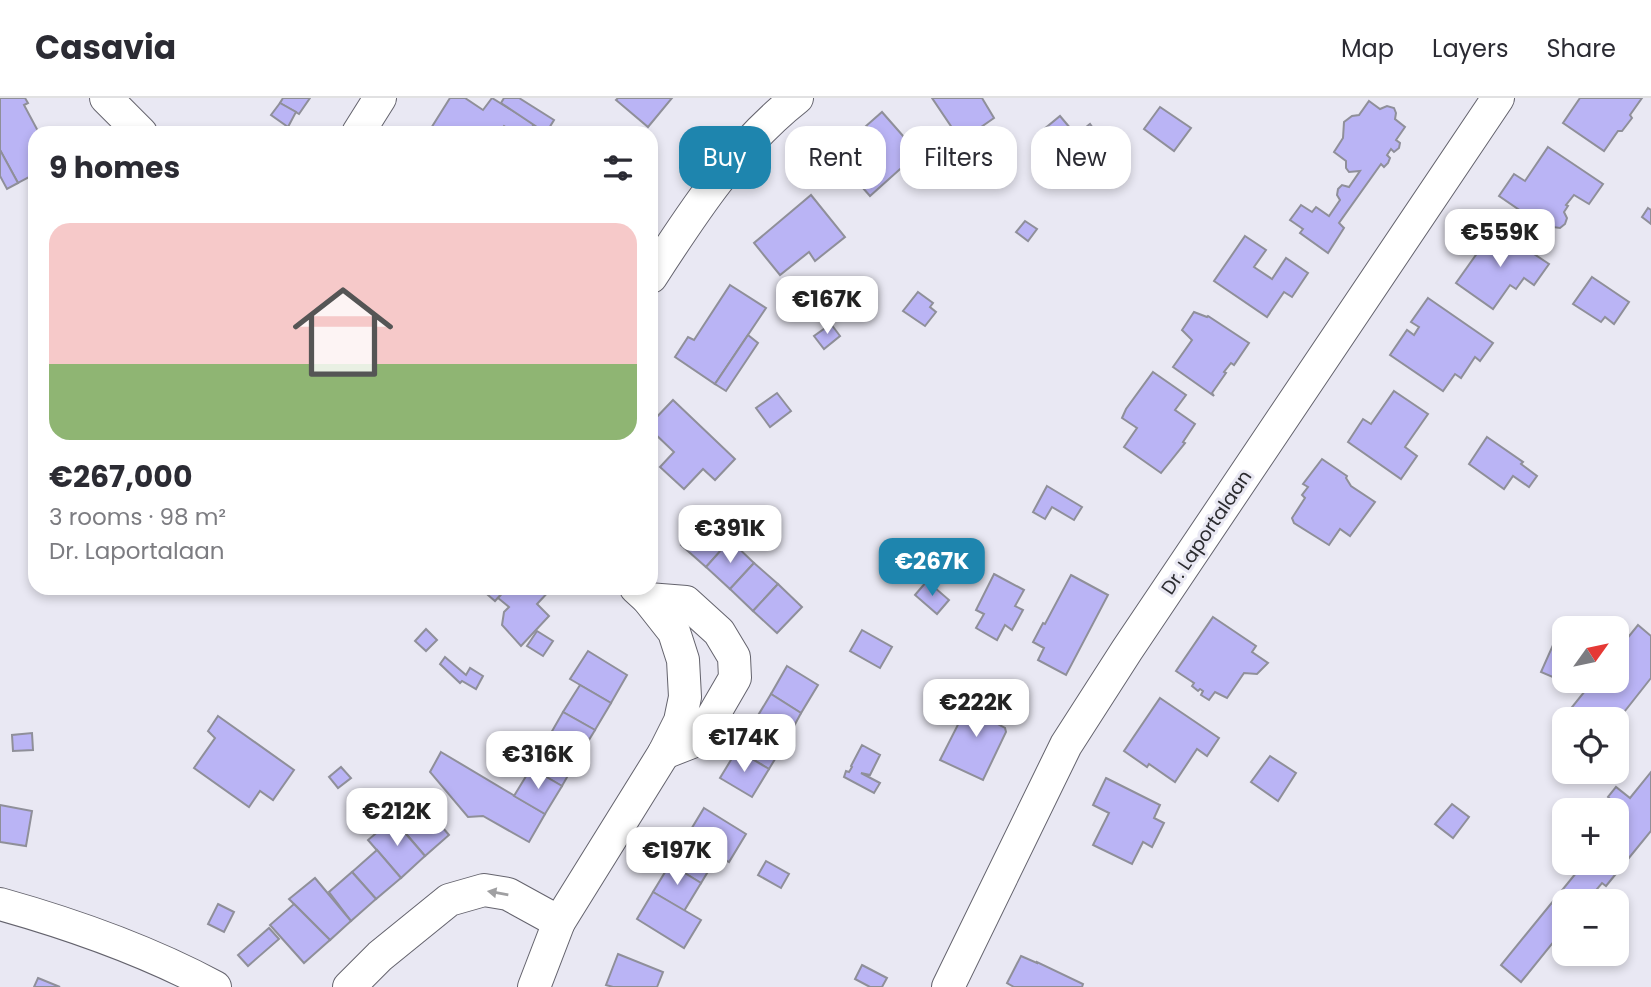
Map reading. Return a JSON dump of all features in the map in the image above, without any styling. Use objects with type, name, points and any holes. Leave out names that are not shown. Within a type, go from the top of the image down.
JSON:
[{"type":"street","points":[[106,98],[134,126]]},
{"type":"street","points":[[362,126],[380,98]]},
{"type":"street","points":[[658,267],[716,180],[781,111],[797,98]]},
{"type":"street","name":"Dr. Laportalaan","points":[[948,987],[1066,746],[1134,639],[1498,98]]},
{"type":"street","points":[[534,987],[559,922],[664,753],[680,721],[685,697],[683,660],[674,632],[643,595]]},
{"type":"street","points":[[648,595],[686,602],[719,632],[734,657],[735,678],[713,716],[692,743],[664,753]]},
{"type":"street","points":[[349,987],[380,956],[449,900],[484,890],[508,894],[559,922]]},
{"type":"street","points":[[0,905],[58,920],[125,944],[215,987]]},
{"type":"building","points":[[0,98],[25,98],[28,103],[24,105],[35,126],[28,126],[28,178],[18,183],[0,150]]},
{"type":"building","points":[[283,98],[310,98],[299,114],[280,103]]},
{"type":"building","points":[[450,98],[465,98],[483,110],[492,98],[534,124],[533,126],[432,126]]},
{"type":"building","points":[[504,98],[519,98],[554,120],[550,126],[536,126],[501,103]]},
{"type":"building","points":[[618,98],[672,98],[649,126],[616,100]]},
{"type":"building","points":[[932,98],[982,98],[994,118],[983,126],[951,126]]},
{"type":"building","points":[[1580,98],[1642,98],[1630,115],[1632,118],[1622,131],[1618,131],[1604,151],[1563,123]]},
{"type":"building","points":[[1369,101],[1380,109],[1387,106],[1394,108],[1395,119],[1405,127],[1396,140],[1400,143],[1399,148],[1394,152],[1391,149],[1387,155],[1390,158],[1388,163],[1384,167],[1381,164],[1339,223],[1344,228],[1328,253],[1300,233],[1303,229],[1290,220],[1301,205],[1312,212],[1316,207],[1329,216],[1340,200],[1338,189],[1342,185],[1349,187],[1360,171],[1349,172],[1346,161],[1334,152],[1343,138],[1344,122],[1359,115]]},
{"type":"building","points":[[280,103],[296,112],[289,126],[271,115]]},
{"type":"building","points":[[1160,107],[1191,128],[1174,151],[1144,129]]},
{"type":"building","points":[[882,112],[900,132],[900,169],[886,182],[886,126],[866,126]]},
{"type":"building","points":[[1060,116],[1068,126],[1048,126]]},
{"type":"building","points":[[1548,147],[1603,184],[1589,204],[1574,195],[1566,205],[1565,224],[1560,228],[1553,227],[1550,231],[1499,196],[1514,174],[1525,181]]},
{"type":"building","points":[[0,150],[18,183],[7,189],[0,176]]},
{"type":"building","points":[[864,189],[878,189],[870,196]]},
{"type":"building","points":[[811,195],[845,237],[815,261],[809,252],[780,275],[754,243]]},
{"type":"building","points":[[1648,208],[1651,210],[1651,224],[1642,217]]},
{"type":"building","points":[[1025,221],[1037,229],[1028,241],[1016,232]]},
{"type":"building","points":[[1495,228],[1549,264],[1534,285],[1524,278],[1516,289],[1510,285],[1493,309],[1456,283]]},
{"type":"building","points":[[1245,236],[1266,250],[1254,267],[1272,279],[1286,258],[1308,273],[1292,297],[1284,292],[1267,317],[1214,281]]},
{"type":"building","points":[[1592,277],[1629,302],[1614,324],[1605,317],[1601,322],[1573,304]]},
{"type":"building","points":[[730,285],[766,308],[715,384],[675,357],[688,337],[694,340]]},
{"type":"building","points":[[918,292],[933,303],[930,307],[936,312],[925,326],[903,311]]},
{"type":"building","points":[[1428,298],[1493,343],[1480,361],[1475,357],[1461,378],[1455,374],[1443,391],[1390,355],[1407,330],[1414,335],[1419,327],[1411,322]]},
{"type":"building","points":[[1194,312],[1208,316],[1249,343],[1234,365],[1231,363],[1224,372],[1226,373],[1212,393],[1214,396],[1173,367],[1192,340],[1182,330]]},
{"type":"building","points":[[831,324],[840,336],[824,349],[814,336]]},
{"type":"building","points":[[748,335],[758,343],[726,391],[715,384]]},
{"type":"building","points":[[1153,372],[1186,395],[1175,410],[1195,424],[1183,442],[1185,443],[1161,473],[1124,447],[1137,428],[1122,418]]},
{"type":"building","points":[[1394,391],[1428,414],[1405,447],[1417,456],[1401,479],[1348,442],[1363,419],[1371,424]]},
{"type":"building","points":[[777,393],[791,411],[770,427],[756,408]]},
{"type":"building","points":[[673,400],[735,459],[715,480],[703,469],[684,489],[660,467],[674,452],[658,437],[658,416]]},
{"type":"building","points":[[1487,437],[1523,462],[1521,464],[1537,476],[1529,487],[1513,476],[1504,489],[1469,464]]},
{"type":"building","points":[[1322,459],[1347,476],[1351,486],[1375,502],[1350,536],[1340,529],[1329,545],[1294,523],[1292,518],[1305,498],[1302,495],[1308,487],[1303,484]]},
{"type":"building","points":[[1047,486],[1082,507],[1074,520],[1052,507],[1045,519],[1033,512]]},
{"type":"building","points":[[713,511],[737,533],[706,567],[681,545]]},
{"type":"building","points":[[730,540],[754,563],[730,589],[706,567]]},
{"type":"building","points":[[754,563],[778,584],[753,611],[730,589]]},
{"type":"building","points":[[994,574],[1024,590],[1015,606],[1023,610],[1012,630],[1005,625],[997,640],[976,628],[984,614],[976,610]]},
{"type":"building","points":[[1071,575],[1108,595],[1066,675],[1038,660],[1044,648],[1033,642]]},
{"type":"building","points":[[927,581],[949,600],[937,614],[915,595]]},
{"type":"building","points":[[778,584],[802,607],[777,633],[753,611]]},
{"type":"building","points":[[488,595],[501,595],[495,601]]},
{"type":"building","points":[[501,595],[545,595],[537,604],[549,616],[521,646],[502,625],[504,612],[509,607],[498,598]]},
{"type":"building","points":[[1213,617],[1256,646],[1252,652],[1268,663],[1257,674],[1244,673],[1227,698],[1215,692],[1209,700],[1201,695],[1203,691],[1192,686],[1194,683],[1176,671]]},
{"type":"building","points":[[1638,625],[1651,636],[1651,678],[1628,707],[1572,707],[1583,693],[1629,693],[1629,636]]},
{"type":"building","points":[[426,629],[437,640],[426,651],[415,641]]},
{"type":"building","points":[[862,630],[892,647],[880,668],[850,651]]},
{"type":"building","points":[[537,631],[553,641],[543,656],[527,646]]},
{"type":"building","points":[[1552,647],[1552,677],[1541,672]]},
{"type":"building","points":[[588,651],[627,675],[611,703],[570,679]]},
{"type":"building","points":[[445,657],[466,675],[470,668],[483,676],[476,689],[462,681],[460,683],[440,664]]},
{"type":"building","points":[[787,666],[818,685],[801,713],[771,694]]},
{"type":"building","points":[[580,685],[611,703],[595,730],[563,712]]},
{"type":"building","points":[[771,694],[801,713],[786,741],[754,722]]},
{"type":"building","points":[[973,695],[1003,709],[996,723],[1005,728],[1006,732],[983,780],[940,760]]},
{"type":"building","points":[[1160,698],[1219,738],[1207,756],[1197,749],[1175,782],[1124,751]]},
{"type":"building","points":[[563,712],[595,730],[578,758],[547,740]]},
{"type":"building","points":[[218,716],[294,770],[273,800],[260,791],[249,807],[194,768],[215,738],[208,731]]},
{"type":"building","points":[[754,722],[786,741],[769,769],[737,750]]},
{"type":"building","points":[[32,733],[33,750],[13,751],[12,735]]},
{"type":"building","points":[[547,740],[578,758],[562,786],[531,768]]},
{"type":"building","points":[[862,745],[880,755],[870,775],[861,773],[880,783],[874,793],[844,777]]},
{"type":"building","points":[[737,750],[769,769],[752,797],[720,778]]},
{"type":"building","points":[[441,752],[545,814],[529,842],[483,816],[468,817],[430,772]]},
{"type":"building","points":[[1270,756],[1296,773],[1278,801],[1251,782]]},
{"type":"building","points":[[341,767],[351,778],[338,788],[329,777]]},
{"type":"building","points":[[531,768],[562,786],[545,814],[514,796]]},
{"type":"building","points":[[1651,772],[1651,831],[1629,858],[1629,798],[1608,797],[1616,787],[1630,798]]},
{"type":"building","points":[[1106,778],[1160,805],[1154,818],[1164,823],[1152,847],[1143,842],[1132,864],[1093,845],[1109,813],[1093,805]]},
{"type":"building","points":[[1452,804],[1469,817],[1453,838],[1435,824]]},
{"type":"building","points":[[0,805],[32,811],[26,846],[0,842]]},
{"type":"building","points":[[426,808],[449,835],[425,856],[402,829]]},
{"type":"building","points":[[704,808],[746,834],[729,862],[687,836]]},
{"type":"building","points":[[393,819],[425,856],[401,878],[368,840]]},
{"type":"building","points":[[687,836],[718,855],[701,883],[670,864]]},
{"type":"building","points":[[377,850],[401,878],[376,899],[352,872]]},
{"type":"building","points":[[766,861],[789,874],[781,888],[758,875]]},
{"type":"building","points":[[670,864],[701,883],[684,911],[653,892]]},
{"type":"building","points":[[352,872],[376,899],[351,921],[329,892]]},
{"type":"building","points":[[1574,875],[1615,875],[1606,886],[1602,883],[1597,889],[1563,889]]},
{"type":"building","points":[[315,878],[351,921],[330,940],[289,899]]},
{"type":"building","points":[[653,892],[701,920],[684,948],[637,919]]},
{"type":"building","points":[[1552,903],[1552,944],[1521,982],[1501,965]]},
{"type":"building","points":[[218,904],[234,912],[224,932],[208,924]]},
{"type":"building","points":[[294,904],[330,940],[304,963],[270,925]]},
{"type":"building","points":[[269,928],[279,939],[248,966],[238,955]]},
{"type":"building","points":[[618,954],[663,972],[657,987],[606,985]]},
{"type":"building","points":[[1021,956],[1083,984],[1082,987],[1014,987],[1007,983]]},
{"type":"building","points":[[862,965],[887,978],[882,987],[870,987],[855,979]]},
{"type":"building","points":[[38,978],[60,987],[34,987]]}]
